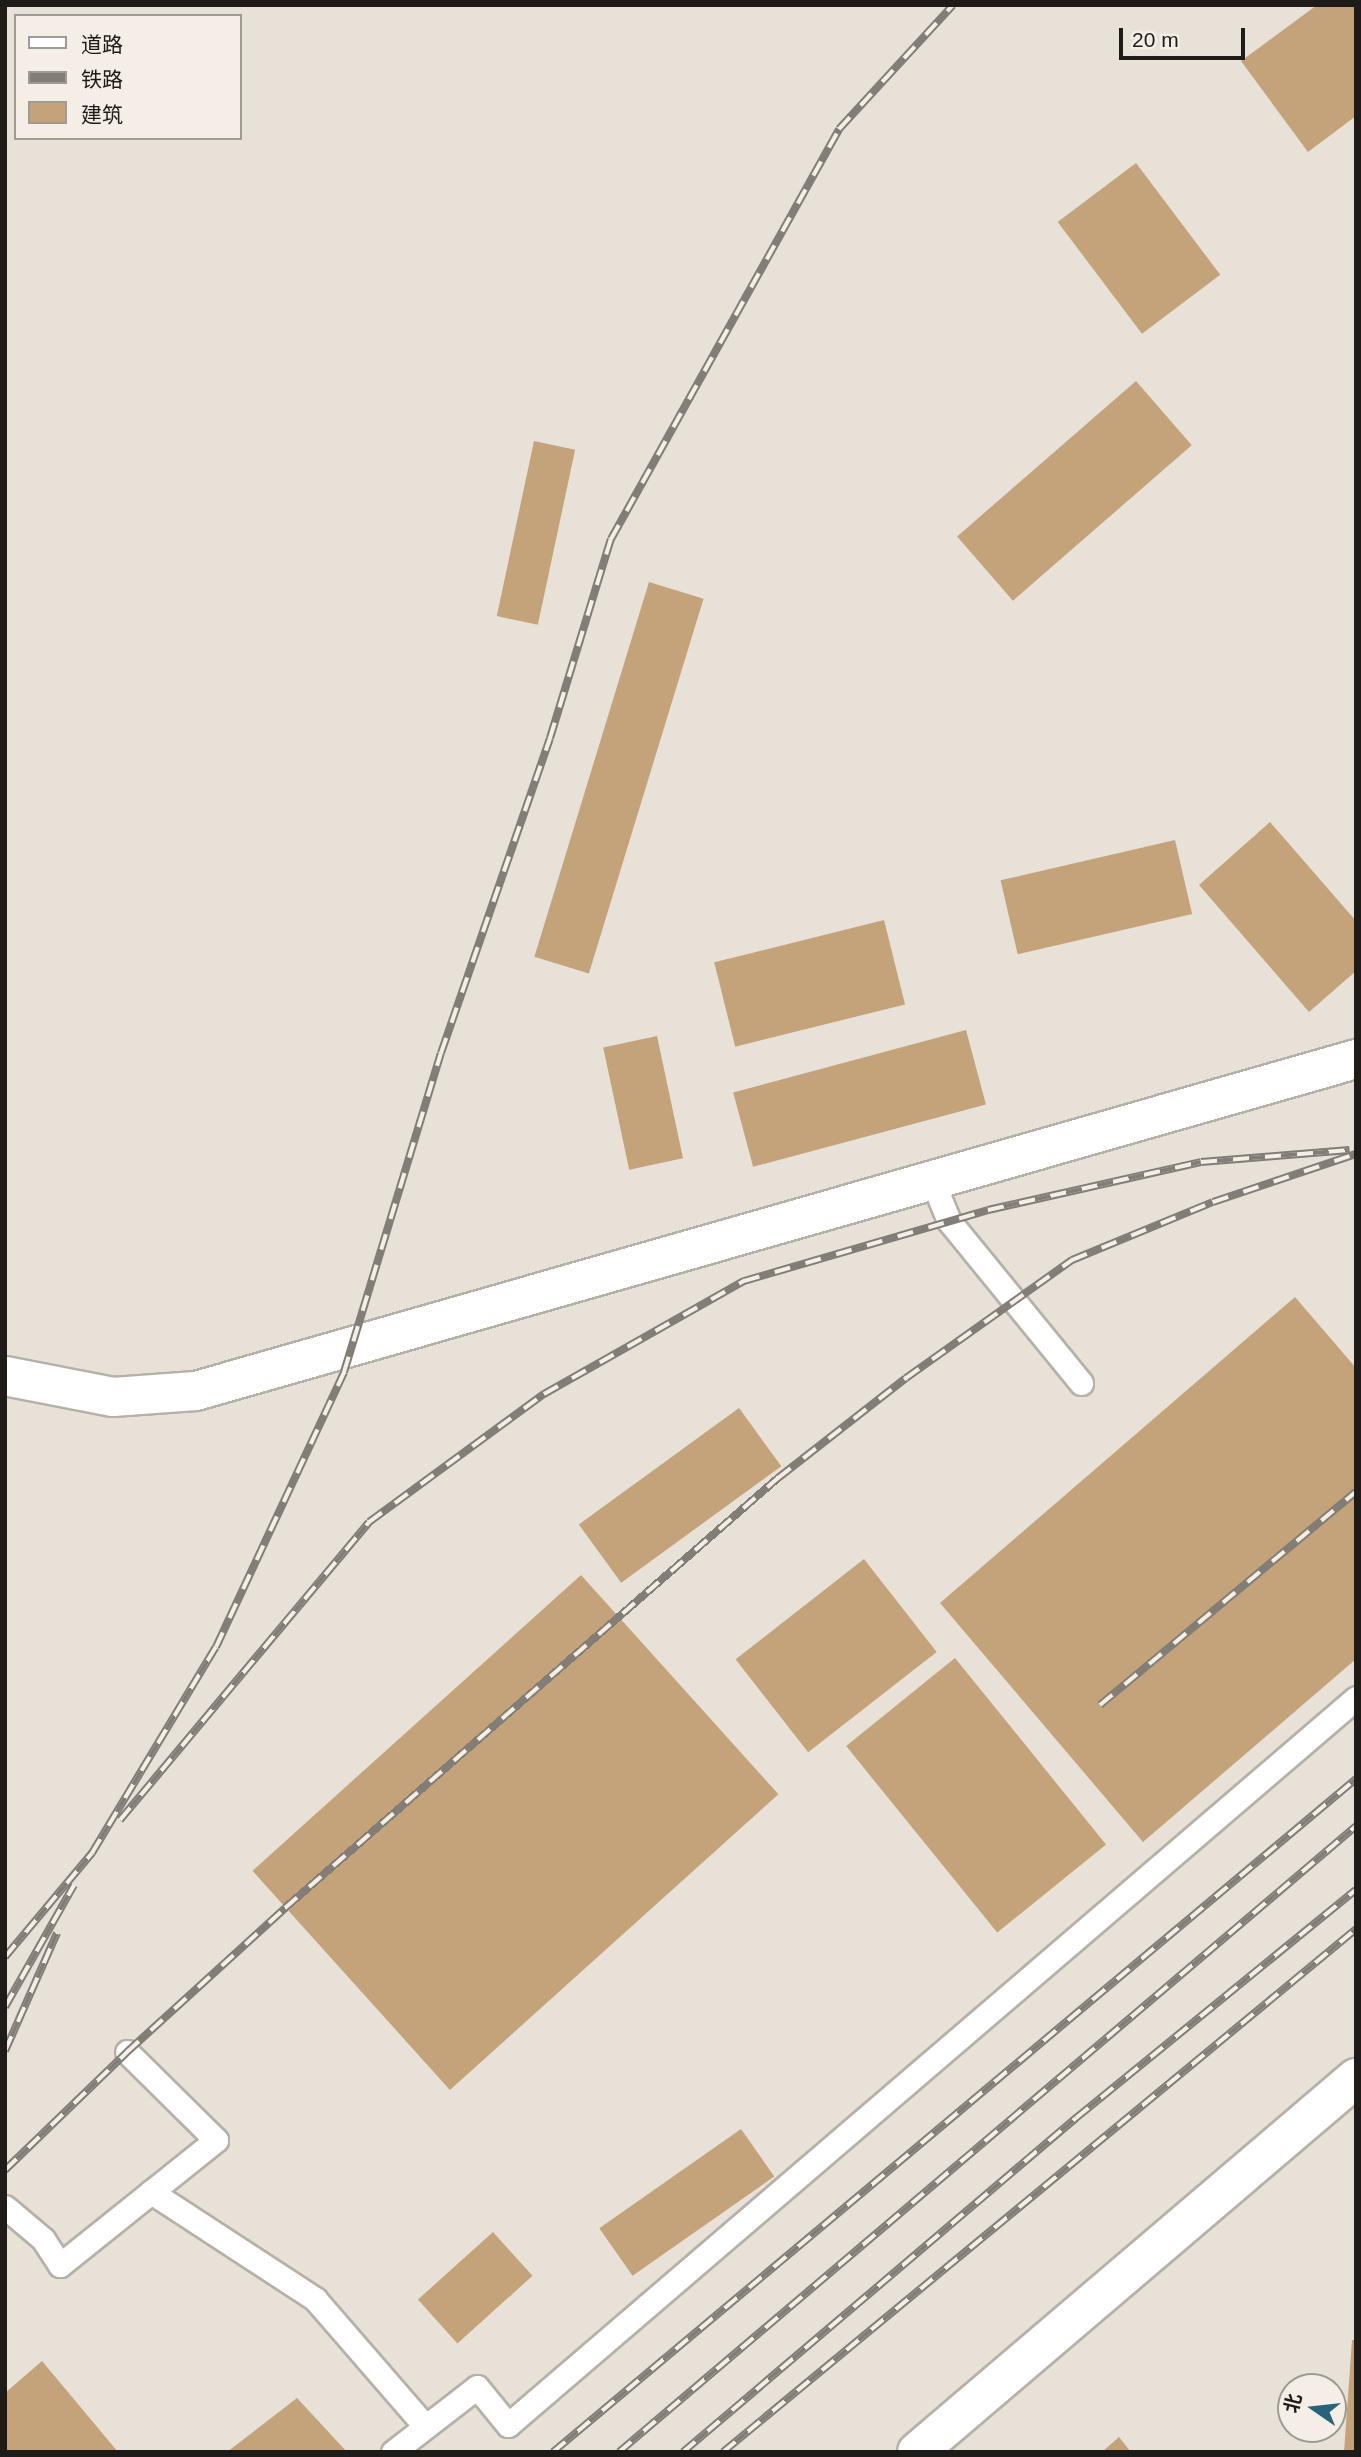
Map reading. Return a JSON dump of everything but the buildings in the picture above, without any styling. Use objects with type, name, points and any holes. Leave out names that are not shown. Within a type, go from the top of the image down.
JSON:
[{"type":"street","points":[[5,1376],[113,1397],[196,1391],[1356,1059]]},
{"type":"street","points":[[917,2452],[1356,2078]]},
{"type":"lane","points":[[932,1180],[949,1221],[1081,1382]]},
{"type":"lane","points":[[393,2452],[424,2425],[477,2388],[508,2425],[1356,1698]]},
{"type":"lane","points":[[5,2207],[43,2239],[60,2265],[216,2140],[127,2052]]},
{"type":"lane","points":[[151,2192],[315,2299],[424,2425]]},
{"type":"railway","points":[[5,1957],[92,1853],[216,1647],[344,1372],[441,1053],[550,738],[611,539],[839,129],[953,5]]},
{"type":"railway","points":[[120,1820],[369,1522],[544,1394],[744,1281],[988,1210],[1201,1162],[1350,1150]]},
{"type":"railway","points":[[5,2170],[127,2052],[285,1908],[778,1478],[906,1378],[1072,1260],[1213,1202],[1356,1154]]},
{"type":"railway","points":[[1100,1705],[1356,1492]]},
{"type":"railway","points":[[553,2452],[1356,1779]]},
{"type":"railway","points":[[619,2452],[1356,1826]]},
{"type":"railway","points":[[5,2007],[74,1885]]},
{"type":"railway","points":[[683,2452],[1076,2118],[1356,1890]]},
{"type":"railway","points":[[723,2452],[1356,1929]]},
{"type":"railway","points":[[5,2051],[57,1933]]}]
